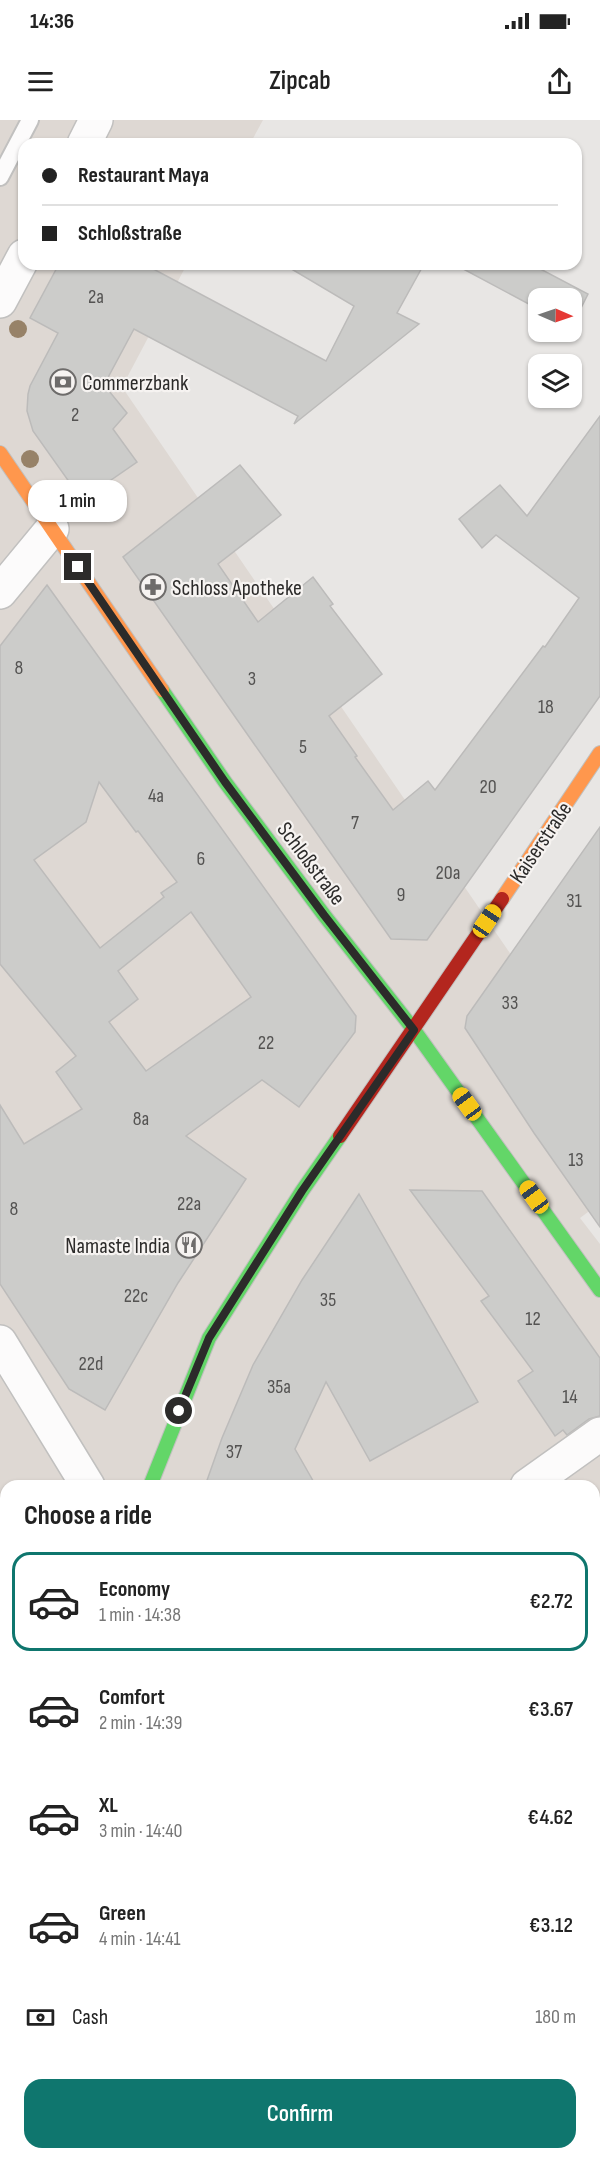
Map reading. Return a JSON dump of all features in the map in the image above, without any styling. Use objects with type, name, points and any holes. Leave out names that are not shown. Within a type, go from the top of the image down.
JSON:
[{"type":"main road","name":"Schloßstraße","points":[[0,453],[225,782],[324,915],[414,1030],[600,1290]]},
{"type":"main road","name":"Kaiserstraße","points":[[152,1480],[209,1338],[302,1191],[414,1030],[600,753]]},
{"type":"street","points":[[87,138],[96,120]]},
{"type":"street","points":[[0,300],[18,267]]},
{"type":"street","points":[[0,592],[52,529]]},
{"type":"street","points":[[0,1342],[84,1480]]},
{"type":"street","points":[[535,1480],[600,1434]]},
{"type":"lane","points":[[21,138],[30,120]]},
{"type":"lane","points":[[0,177],[18,143]]},
{"type":"shaded area","points":[[0,120],[263,120],[253,138],[18,138],[18,270],[184,270],[122,387],[551,1013],[600,1203],[580,1218],[600,1244],[600,1480],[0,1480]]},
{"type":"building","points":[[56,270],[155,270],[326,361],[354,306],[293,270],[421,270],[397,313],[419,324],[294,424],[298,416],[134,329],[104,385],[127,413],[113,429],[137,462],[82,500],[33,431],[27,411],[30,386],[58,333],[30,318]]},
{"type":"building","points":[[465,270],[542,270],[577,288],[528,288],[528,304]]},
{"type":"building","points":[[582,291],[588,294],[582,306]]},
{"type":"building","points":[[600,416],[600,696],[427,940],[391,939],[123,557],[240,465],[281,515],[218,564],[258,622],[313,577],[333,604],[330,606],[382,674],[329,716],[393,810],[428,781],[435,790],[543,646],[545,647],[579,598],[496,535],[482,548],[459,519],[500,485],[527,516]]},
{"type":"building","points":[[47,585],[356,1016],[355,1032],[299,1107],[262,1080],[186,1136],[246,1179],[178,1283],[105,1410],[69,1389],[0,1284],[0,1105],[24,1144],[82,1109],[56,1072],[76,1056],[0,964],[0,646]],"holes":[[[99,782],[177,882],[161,893],[164,897],[100,948],[34,860],[86,822]],[[191,912],[251,997],[146,1071],[109,1022],[138,999],[118,971]]]},
{"type":"building","points":[[600,827],[600,1227],[534,1133],[465,1028],[467,1016]]},
{"type":"building","points":[[410,1190],[482,1191],[600,1358],[600,1416],[589,1419],[567,1435],[563,1430],[555,1436],[518,1381],[533,1371],[481,1301],[489,1296]]},
{"type":"building","points":[[359,1194],[478,1402],[370,1461],[326,1382],[295,1449],[313,1480],[207,1480],[253,1365],[302,1280]]},
{"type":"traffic: fast","points":[[162,690],[225,782],[324,915],[414,1030],[600,1290]]},
{"type":"traffic: fast","points":[[152,1480],[209,1338],[302,1191],[340,1136]]},
{"type":"traffic: slow","points":[[0,453],[162,690]]},
{"type":"traffic: slow","points":[[502,899],[600,753]]},
{"type":"traffic: jam","points":[[340,1136],[502,899]]},
{"type":"place","name":"Commerzbank","points":[[63,382]]},
{"type":"place","name":"Schloss Apotheke","points":[[153,587]]},
{"type":"place","name":"Namaste India","points":[[189,1245]]},
{"type":"route","points":[[78,567],[225,782],[324,915],[414,1030],[302,1191],[209,1338],[179,1411]]}]
